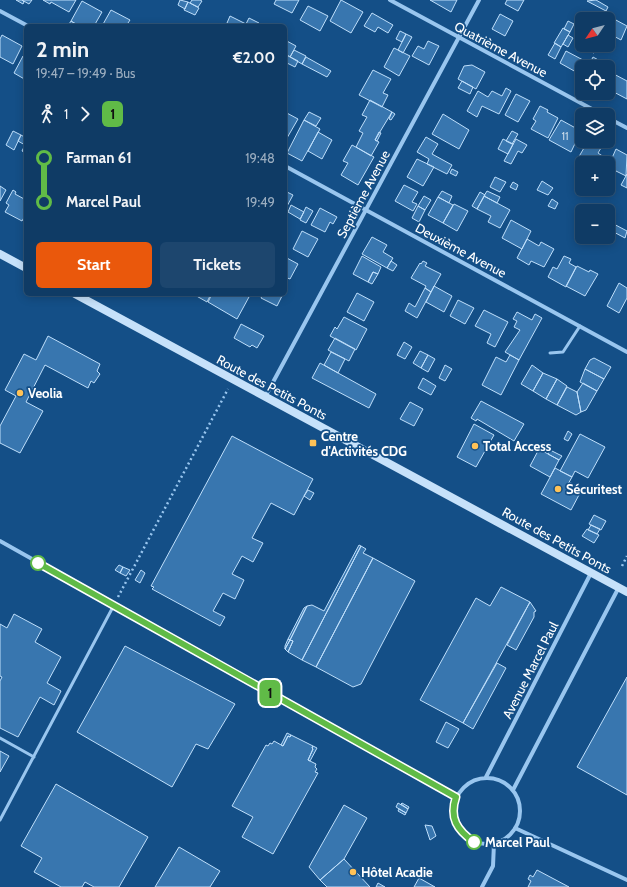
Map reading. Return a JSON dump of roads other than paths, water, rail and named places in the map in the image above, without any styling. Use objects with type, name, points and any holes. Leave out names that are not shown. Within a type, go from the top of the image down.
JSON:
[{"type":"main road","points":[[0,254],[24,267]]},
{"type":"main road","name":"Route des Petits Ponts","points":[[79,296],[627,592]]},
{"type":"street","name":"Quatrième Avenue","points":[[390,0],[590,108]]},
{"type":"street","name":"Septième Avenue","points":[[265,397],[479,0]]},
{"type":"street","points":[[0,11],[24,24]]},
{"type":"street","points":[[615,122],[627,128]]},
{"type":"street","name":"Deuxième Avenue","points":[[287,167],[627,352]]},
{"type":"street","points":[[0,541],[456,797]]},
{"type":"street","name":"Avenue Marcel Paul","points":[[486,777],[591,572]]},
{"type":"street","points":[[513,790],[619,587]]},
{"type":"street","points":[[486,777],[500,780],[513,790],[518,800],[520,809],[515,828],[507,838],[494,844],[483,844],[474,842],[461,832],[454,817],[454,805],[456,797],[465,785],[475,779],[486,777]]},
{"type":"street","points":[[515,828],[627,880]]},
{"type":"street","points":[[482,887],[493,866],[494,844]]},
{"type":"lane","points":[[550,353],[563,352],[580,326]]},
{"type":"lane","points":[[0,820],[114,605]]},
{"type":"lane","points":[[0,738],[34,756]]},
{"type":"place","name":"Veolia","points":[[20,393]]},
{"type":"place","name":"Centre d'Activités CDG","points":[[313,443]]},
{"type":"place","name":"Total Access","points":[[475,446]]},
{"type":"place","name":"Sécuritest","points":[[558,489]]},
{"type":"place","name":"Marcel Paul","points":[[474,842]]},
{"type":"place","name":"Hôtel Acadie","points":[[353,872]]}]
